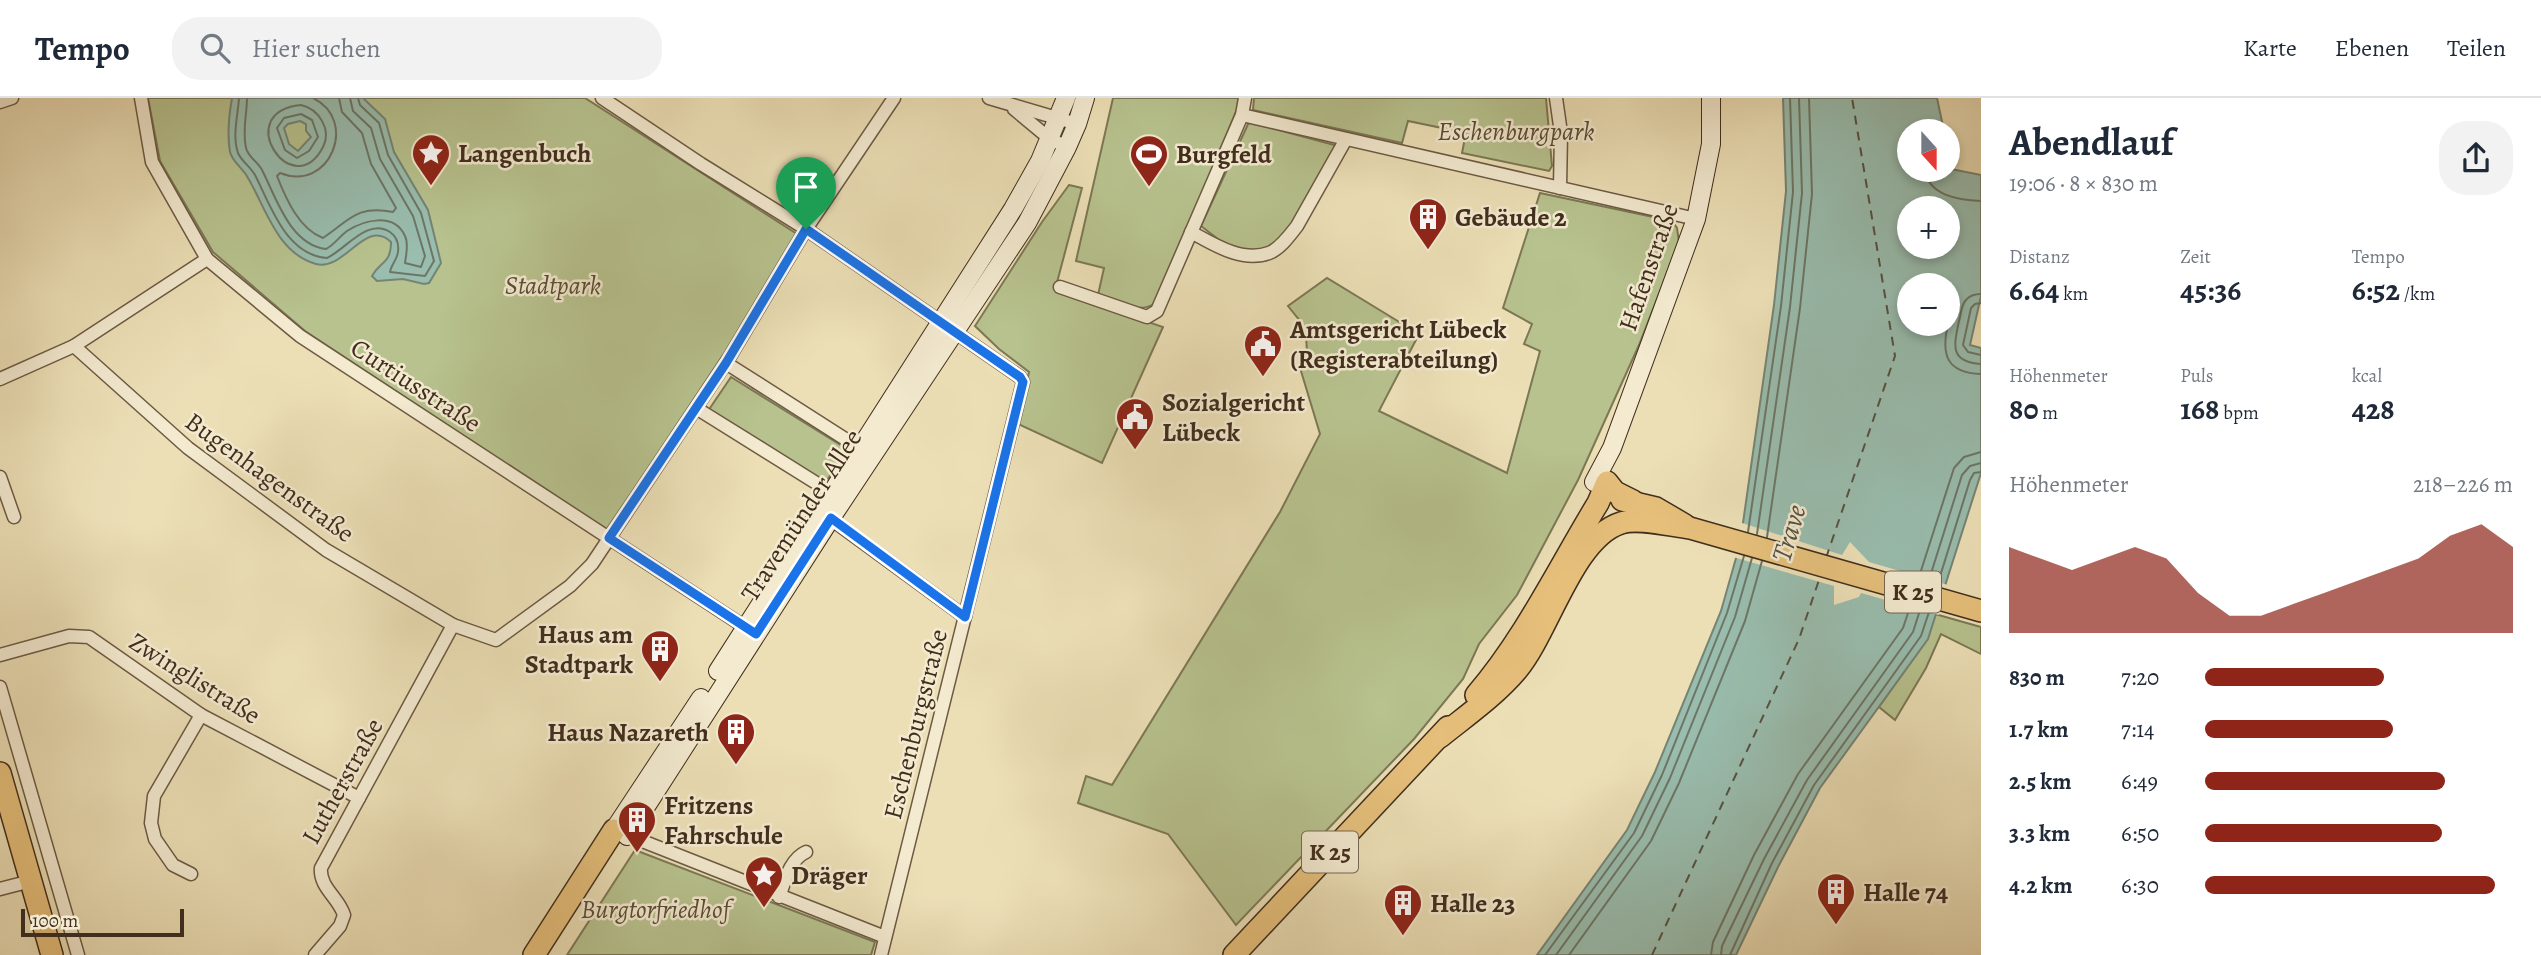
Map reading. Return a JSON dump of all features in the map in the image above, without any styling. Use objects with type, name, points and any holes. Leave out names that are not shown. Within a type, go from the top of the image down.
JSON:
[{"type":"main road","name":"Travemünder Allee","points":[[948,328],[1050,139],[1066,98]]},
{"type":"main road","name":"Travemünder Allee","points":[[534,955],[620,833],[948,328],[1027,223],[1067,147],[1085,98]]},
{"type":"main road","name":"Hafenstraße","points":[[1434,744],[1502,663],[1598,503],[1601,482],[1612,448],[1696,219],[1711,144],[1711,98]]},
{"type":"main road","name":"Hafenstraße","points":[[1434,744],[1509,635],[1574,519],[1601,482]]},
{"type":"main road","name":"K 25","points":[[1601,482],[1615,492],[1656,508],[1690,528]]},
{"type":"main road","name":"K 25","points":[[1574,519],[1598,503],[1613,500],[1633,501]]},
{"type":"main road","points":[[1598,503],[1606,519],[1618,523]]},
{"type":"main road","name":"K 25","points":[[1234,955],[1434,744],[1499,690],[1517,671],[1532,650],[1587,548],[1618,523],[1641,521],[1690,528],[1979,611]]},
{"type":"main road","points":[[0,773],[52,955]]},
{"type":"main road","name":"Travemünder Allee","points":[[550,955],[620,833]]},
{"type":"street","points":[[0,102],[12,98]]},
{"type":"street","name":"Curtiusstraße","points":[[141,98],[152,163],[207,259],[312,344],[751,631]]},
{"type":"street","points":[[602,98],[806,229],[948,328]]},
{"type":"street","points":[[609,538],[726,363],[806,229],[894,98]]},
{"type":"street","points":[[989,98],[1008,101],[1077,124]]},
{"type":"street","points":[[1060,287],[1147,317],[1157,311],[1242,115],[1245,98]]},
{"type":"street","points":[[1556,98],[1561,133],[1560,188]]},
{"type":"street","points":[[1008,101],[1050,139],[1067,147]]},
{"type":"street","points":[[1242,115],[1696,219]]},
{"type":"street","points":[[1191,232],[1222,250],[1242,254],[1269,253],[1297,226],[1346,139]]},
{"type":"street","points":[[0,379],[74,346],[207,259]]},
{"type":"street","name":"Eschenburgstraße","points":[[881,955],[1023,382],[1020,377],[948,328]]},
{"type":"street","name":"Bugenhagenstraße","points":[[74,346],[188,448],[315,542],[453,625],[496,640],[570,586],[592,564],[609,538]]},
{"type":"street","points":[[726,363],[866,452]]},
{"type":"street","points":[[696,408],[837,496]]},
{"type":"street","points":[[0,477],[14,517]]},
{"type":"street","points":[[825,514],[965,617]]},
{"type":"street","name":"Lutherstraße","points":[[315,955],[340,926],[344,915],[341,906],[321,880],[321,868],[453,625]]},
{"type":"street","name":"Zwinglistraße","points":[[0,655],[69,636],[89,637],[201,715],[359,798]]},
{"type":"street","points":[[0,687],[78,955]]},
{"type":"street","points":[[191,874],[173,865],[155,839],[150,823],[153,796],[201,715]]},
{"type":"street","points":[[620,833],[886,937]]},
{"type":"street","points":[[779,897],[794,861],[806,852]]},
{"type":"street","points":[[0,889],[32,881]]},
{"type":"green space","name":"Stadtpark","points":[[148,98],[585,98],[797,234],[721,361],[606,530],[305,331],[213,252],[160,161]]},
{"type":"green space","name":"Burgfeld","points":[[1113,98],[1239,98],[1238,107],[1156,303],[1142,308],[1127,306],[1098,295],[1104,268],[1076,261]]},
{"type":"green space","name":"Eschenburgpark","points":[[1254,98],[1546,98],[1552,166],[1549,171],[1462,153],[1466,133],[1408,121],[1402,143],[1253,110]]},
{"type":"green space","points":[[1249,122],[1338,146],[1296,225],[1268,250],[1257,252],[1227,246],[1201,226]]},
{"type":"green space","points":[[1069,185],[1082,188],[1055,290],[1163,327],[1102,463],[1018,424],[1029,372],[975,326]]},
{"type":"green space","points":[[1540,193],[1672,221],[1677,228],[1679,242],[1639,345],[1578,480],[1517,595],[1479,644],[1463,679],[1414,739],[1236,925],[1168,834],[1078,803],[1086,776],[1112,785],[1280,512],[1320,434],[1301,371],[1307,353],[1306,335],[1300,321],[1288,306],[1327,278],[1419,334],[1379,411],[1507,473],[1540,351],[1524,344],[1532,324],[1503,308]]},
{"type":"green space","points":[[731,377],[847,449],[824,485],[708,411]]},
{"type":"green space","points":[[1935,614],[1981,627],[1981,654],[1941,634],[1926,668],[1895,720],[1879,707],[1927,639]]},
{"type":"green space","name":"Burgtorfriedhof","points":[[635,850],[875,942],[871,955],[567,955]]},
{"type":"water","points":[[232,98],[363,98],[385,119],[394,152],[428,210],[441,263],[429,283],[403,279],[377,281],[372,276],[391,249],[391,242],[382,236],[364,240],[326,264],[316,264],[291,250],[274,228],[246,174],[231,156],[229,132]],"holes":[[[300,121],[306,124],[306,131],[311,137],[298,151],[289,144],[284,128]]]},
{"type":"water","name":"Trave","points":[[1783,98],[1937,98],[1941,119],[1897,119],[1897,182],[1960,182],[1960,171],[1981,175],[1981,296],[1970,345],[1981,348],[1981,473],[1928,639],[1820,788],[1736,955],[1537,955],[1627,830],[1655,772],[1721,611],[1740,544],[1774,305],[1786,191]]},
{"type":"pier","points":[[1739,522],[1842,555],[1850,542],[1869,562],[1948,585],[1939,615],[1861,593],[1859,597],[1834,605],[1834,586],[1733,557]]},
{"type":"ferry route","points":[[1826,558],[1895,356],[1852,98]]},
{"type":"ferry route","points":[[1652,955],[1799,639],[1820,577]]},
{"type":"place","name":"Langenbuch","points":[[431,187]]},
{"type":"place","name":"Burgfeld","points":[[1149,188]]},
{"type":"place","name":"Gebäude 2","points":[[1428,251]]},
{"type":"place","name":"Amtsgericht Lübeck (Registerabteilung)","points":[[1263,378]]},
{"type":"place","name":"Sozialgericht Lübeck","points":[[1135,451]]},
{"type":"place","name":"Haus am Stadtpark","points":[[660,683]]},
{"type":"place","name":"Haus Nazareth","points":[[736,766]]},
{"type":"place","name":"Fritzens Fahrschule","points":[[637,854]]},
{"type":"place","name":"Dräger","points":[[764,909]]},
{"type":"place","name":"Halle 74","points":[[1836,926]]},
{"type":"place","name":"Halle 23","points":[[1403,937]]},
{"type":"route","points":[[806,229],[1020,377],[1023,382],[965,617],[831,518],[756,634],[609,538],[726,363],[806,229]]}]
